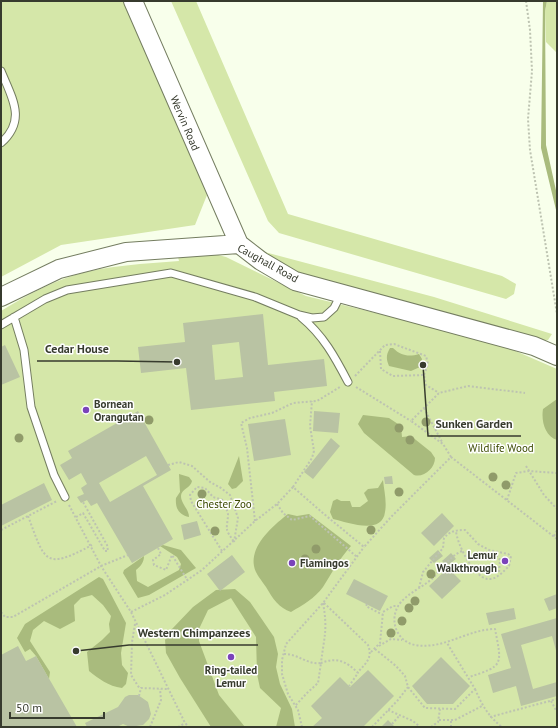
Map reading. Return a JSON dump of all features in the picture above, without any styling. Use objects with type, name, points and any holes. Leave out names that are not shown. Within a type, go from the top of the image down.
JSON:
[{"type":"street","name":"Wervin Road","points":[[133,1],[239,244]]},
{"type":"street","name":"Caughall Road","points":[[1,297],[59,270],[126,252],[239,244],[261,261],[295,280],[534,346],[557,356]]},
{"type":"lane","points":[[1,71],[11,96],[17,117],[14,127],[1,143]]},
{"type":"lane","points":[[1,325],[45,298],[67,290],[171,273],[255,297],[299,315],[312,318],[324,317],[334,308],[342,292]]},
{"type":"lane","points":[[299,315],[315,329],[332,351],[348,382]]},
{"type":"lane","points":[[14,317],[24,350],[31,407],[45,443],[54,475],[65,497]]},
{"type":"path","points":[[526,1],[530,30],[532,72],[528,119],[530,150],[557,314]]},
{"type":"path","points":[[255,521],[247,448],[241,423],[250,418],[272,413],[293,403],[318,401],[348,382],[385,345],[394,344],[426,356],[428,364],[424,375],[426,385],[439,393]]},
{"type":"path","points":[[380,351],[381,369],[393,376],[424,375]]},
{"type":"path","points":[[348,382],[411,421],[443,444]]},
{"type":"path","points":[[411,421],[439,393],[468,386],[525,393]]},
{"type":"path","points":[[131,612],[188,581],[234,542],[255,521],[277,504],[293,487],[312,458],[314,451],[310,426],[312,401]]},
{"type":"path","points":[[424,408],[451,457],[557,539]]},
{"type":"path","points":[[302,727],[295,706],[288,694],[282,674],[286,644],[323,603],[364,546],[451,457]]},
{"type":"path","points":[[168,465],[179,462],[192,466],[210,482],[230,495],[238,518],[234,542]]},
{"type":"path","points":[[526,466],[544,495],[557,509]]},
{"type":"path","points":[[507,500],[516,473],[529,470],[557,473]]},
{"type":"path","points":[[222,551],[190,501],[190,495],[197,487],[205,488],[213,496],[223,500],[228,514],[226,525],[227,531],[234,542]]},
{"type":"path","points":[[293,487],[364,546]]},
{"type":"path","points":[[1,530],[65,497],[102,566],[131,612],[185,723],[189,727]]},
{"type":"path","points":[[76,517],[83,513],[105,551],[108,551],[108,545],[83,502]]},
{"type":"path","points":[[277,504],[283,513],[292,520],[310,516],[357,557]]},
{"type":"path","points":[[28,516],[37,543],[42,552],[49,558],[64,558],[92,545]]},
{"type":"path","points":[[419,588],[424,572],[443,548],[444,538],[448,534],[456,531],[465,530],[478,544],[493,551],[508,554],[511,556],[509,566],[490,579],[482,577],[462,551],[456,531]]},
{"type":"path","points":[[554,536],[557,530]]},
{"type":"path","points":[[158,548],[162,554],[153,560],[154,565],[166,570],[172,555],[188,581]]},
{"type":"path","points":[[462,551],[445,564],[434,577],[408,596],[399,606],[396,611],[395,628],[398,636],[404,640],[415,645],[427,646],[448,643],[483,629],[495,629],[499,650],[498,663],[493,669],[469,677]]},
{"type":"path","points":[[493,551],[500,560],[499,574]]},
{"type":"path","points":[[1,615],[5,617],[13,617],[102,566],[128,555]]},
{"type":"path","points":[[1,595],[1,601]]},
{"type":"path","points":[[323,603],[368,645],[371,652],[369,660],[349,686]]},
{"type":"path","points":[[295,706],[318,683],[326,639],[327,622],[323,603]]},
{"type":"path","points":[[367,604],[366,606],[382,615]]},
{"type":"path","points":[[376,648],[380,643],[383,612],[388,608],[399,606]]},
{"type":"path","points":[[1,612],[5,617]]},
{"type":"path","points":[[136,622],[132,642],[131,675],[140,689],[139,696]]},
{"type":"path","points":[[371,652],[391,638],[404,640]]},
{"type":"path","points":[[448,643],[469,677],[482,706],[490,717],[502,727]]},
{"type":"path","points":[[376,648],[405,676],[408,687],[425,708],[455,709],[475,689]]},
{"type":"path","points":[[284,654],[296,655],[315,664],[332,659],[342,660],[358,673]]},
{"type":"path","points":[[140,689],[146,687],[168,688]]},
{"type":"path","points":[[372,727],[408,687]]},
{"type":"path","points":[[150,727],[161,700],[160,688]]},
{"type":"path","points":[[490,717],[557,699]]},
{"type":"path","points":[[551,701],[557,712]]},
{"type":"path","points":[[439,720],[451,721],[482,706]]},
{"type":"path","points":[[431,727],[439,720],[440,709]]},
{"type":"path","points":[[388,710],[413,721],[420,727]]},
{"type":"path","points":[[392,724],[400,715]]},
{"type":"path","points":[[451,721],[451,727]]},
{"type":"path","points":[[178,727],[185,723]]},
{"type":"green space","points":[[1,1],[129,1],[207,195],[195,225],[61,245],[1,277]]},
{"type":"green space","points":[[171,1],[196,1],[288,214],[502,276],[516,284],[514,294],[506,299],[279,233],[268,221]]},
{"type":"green space","points":[[547,1],[557,1],[557,53],[546,42],[545,11]]},
{"type":"green space","points":[[257,250],[434,297],[552,334],[548,340],[543,341],[297,272]]},
{"type":"green space","name":"Chester Zoo","points":[[207,252],[226,257],[306,296],[495,342],[557,369],[557,727],[1,727],[1,311],[37,291],[75,275],[113,267],[179,261],[178,257]]},
{"type":"shaded area","points":[[543,1],[547,1],[545,11],[546,145],[557,195],[557,214],[541,148]]},
{"type":"shaded area","points":[[390,348],[393,348],[399,353],[405,355],[419,354],[422,359],[420,367],[411,371],[389,366],[387,357]]},
{"type":"shaded area","points":[[557,399],[557,440],[549,435],[545,428],[543,423],[543,409]]},
{"type":"shaded area","points":[[363,415],[389,418],[401,426],[402,437],[411,436],[431,452],[435,458],[435,462],[431,469],[425,474],[418,476],[414,475],[364,433],[358,424]]},
{"type":"shaded area","points":[[239,456],[243,481],[236,488],[232,489],[228,484]]},
{"type":"shaded area","points":[[179,474],[189,477],[192,481],[181,494],[182,502],[188,511],[189,517],[180,513],[176,505],[176,498],[180,492]]},
{"type":"shaded area","points":[[383,480],[386,508],[382,519],[378,524],[363,526],[333,519],[330,512],[333,501],[337,499],[341,501],[350,501],[352,507],[360,507],[368,501],[364,493],[368,489],[378,488]]},
{"type":"shaded area","name":"Flamingos","points":[[288,514],[297,516],[309,514],[351,546],[339,561],[320,591],[291,612],[280,605],[271,595],[259,577],[254,566],[254,558],[259,543],[276,524]]},
{"type":"shaded area","points":[[163,545],[181,550],[196,568],[149,595],[138,598],[123,573],[124,570],[144,556],[142,564],[136,570],[137,581],[148,587],[179,570],[181,564],[177,557],[160,546]]},
{"type":"shaded area","points":[[99,577],[103,579],[126,623],[121,653],[122,665],[128,673],[126,684],[122,688],[112,686],[89,671],[87,652],[110,632],[109,624],[111,616],[103,605],[92,595],[81,598],[74,605],[75,621],[60,629],[44,621],[33,630],[30,641],[50,672],[49,679],[36,656],[30,649],[25,652],[17,638],[25,624]]},
{"type":"shaded area","points":[[235,589],[250,602],[274,637],[278,654],[276,667],[280,684],[292,709],[295,727],[276,727],[281,708],[260,688],[257,674],[256,637],[231,598],[208,610],[199,629],[199,641],[219,695],[245,727],[211,727],[166,653],[165,640],[172,629],[193,607],[216,590]]},
{"type":"building","points":[[263,314],[268,365],[324,359],[327,386],[274,392],[275,401],[191,410],[186,368],[141,373],[138,347],[185,342],[183,323]],"holes":[[[239,342],[243,377],[215,380],[212,345]]]},
{"type":"building","points":[[5,345],[20,377],[1,385],[1,347]]},
{"type":"building","points":[[138,411],[171,470],[143,486],[173,539],[132,563],[97,503],[91,506],[87,500],[81,503],[77,497],[84,494],[81,488],[87,484],[81,473],[69,480],[60,465],[72,458],[68,451]],"holes":[[[146,456],[157,475],[110,502],[99,483]]]},
{"type":"building","points":[[314,411],[340,413],[338,433],[313,431]]},
{"type":"building","points":[[285,419],[291,455],[254,461],[248,424]]},
{"type":"building","points":[[331,438],[340,446],[313,479],[304,472]]},
{"type":"building","points":[[392,476],[393,484],[385,484],[384,477]]},
{"type":"building","points":[[44,483],[52,500],[1,526],[1,505]]},
{"type":"building","points":[[442,513],[454,526],[434,546],[421,533]]},
{"type":"building","points":[[197,521],[201,535],[184,540],[181,525]]},
{"type":"building","points":[[438,550],[443,556],[434,563],[429,558]]},
{"type":"building","points":[[451,553],[456,559],[447,566],[442,561]]},
{"type":"building","points":[[232,555],[245,572],[220,591],[207,574]]},
{"type":"building","points":[[448,568],[461,581],[442,599],[429,586]]},
{"type":"building","points":[[354,579],[388,596],[380,611],[346,594]]},
{"type":"building","points":[[557,594],[557,608],[549,611],[544,599]]},
{"type":"building","points":[[514,608],[516,619],[489,625],[486,613]]},
{"type":"building","points":[[557,618],[557,654],[552,636],[521,645],[533,689],[557,682],[557,696],[521,706],[516,686],[493,693],[488,675],[511,668],[501,634]]},
{"type":"building","points":[[18,646],[26,661],[36,656],[77,727],[1,727],[1,655]]},
{"type":"building","points":[[441,657],[470,686],[453,704],[427,704],[412,686]]},
{"type":"building","points":[[368,670],[394,696],[363,727],[312,727],[322,718],[311,706],[340,677],[350,687]]},
{"type":"building","points":[[129,695],[138,695],[148,702],[151,714],[149,719],[143,725],[130,727],[123,724],[117,727],[87,727],[85,723],[118,707],[125,697]]},
{"type":"building","points":[[388,720],[395,727],[381,727]]},
{"type":"place","name":"Cedar House","points":[[177,362]]},
{"type":"place","name":"Sunken Garden","points":[[423,365]]},
{"type":"place","name":"Bornean Orangutan","points":[[86,410]]},
{"type":"place","name":"Lemur Walkthrough","points":[[505,561]]},
{"type":"place","name":"Flamingos","points":[[292,563]]},
{"type":"place","name":"Western Chimpanzees","points":[[76,651]]},
{"type":"place","name":"Ring-tailed Lemur","points":[[231,657]]},
{"type":"park label","name":"Wildlife Wood","points":[[501,448]]}]
